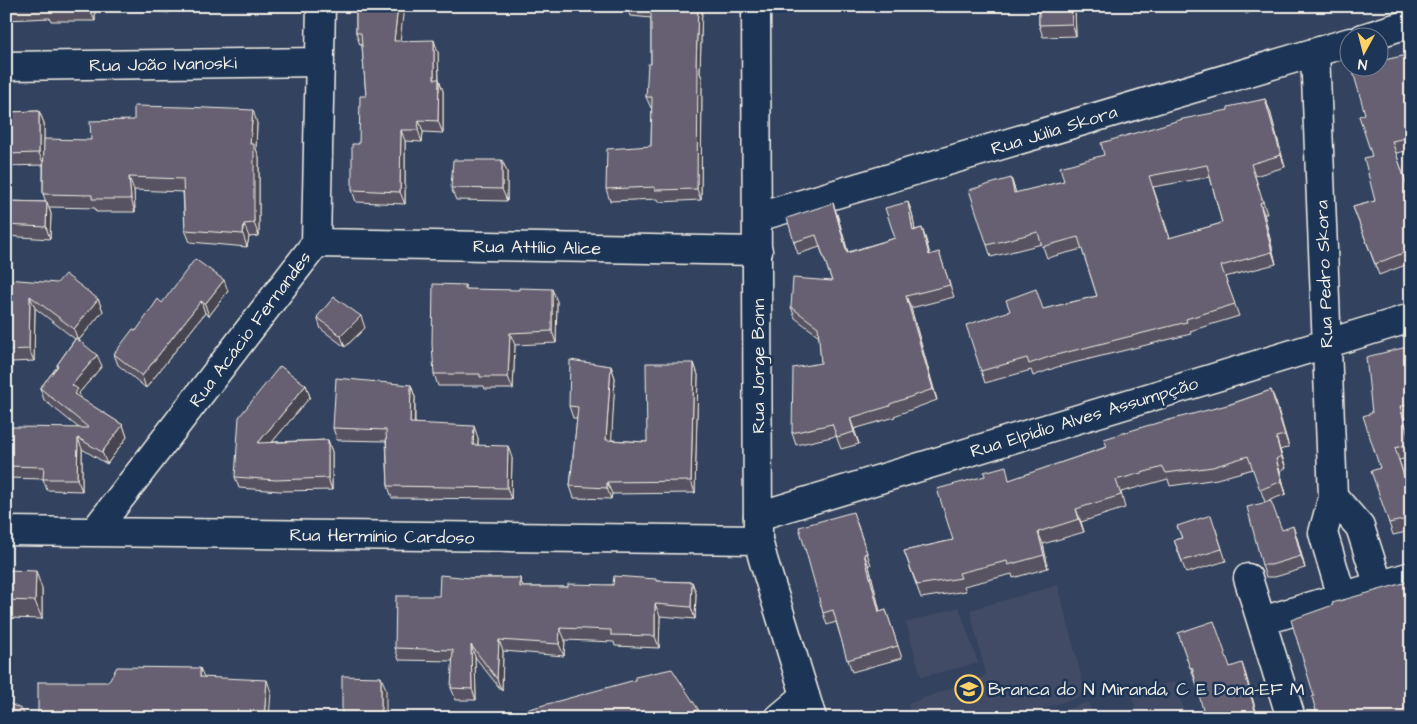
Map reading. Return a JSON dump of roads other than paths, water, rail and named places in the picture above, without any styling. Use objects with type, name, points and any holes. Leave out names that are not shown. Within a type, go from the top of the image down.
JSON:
[{"type":"street","name":"Rua Acácio Fernandes","points":[[94,532],[316,243],[321,6]]},
{"type":"street","name":"Rua Jorge Bonn","points":[[756,6],[758,528],[808,707]]},
{"type":"street","points":[[1390,30],[1411,23]]},
{"type":"street","name":"Rua Júlia Skora","points":[[758,217],[1340,45]]},
{"type":"street","name":"Rua Pedro Skora","points":[[1315,52],[1334,496],[1323,533],[1342,597]]},
{"type":"street","name":"Rua João Ivanoski","points":[[6,66],[320,62]]},
{"type":"street","name":"Rua Attílio Alice","points":[[316,243],[758,251]]},
{"type":"street","name":"Rua Elpídio Alves Assumpção","points":[[758,528],[1411,318]]},
{"type":"street","points":[[1334,496],[1360,527],[1379,586]]},
{"type":"street","name":"Rua Hermínio Cardoso","points":[[6,531],[758,528]]},
{"type":"street","points":[[1262,621],[1411,576]]},
{"type":"street","points":[[1248,578],[1290,718]]},
{"type":"street","points":[[779,718],[808,707]]},
{"type":"place","name":"Branca do N Miranda, C E Dona-EF M","points":[[969,689]]}]
